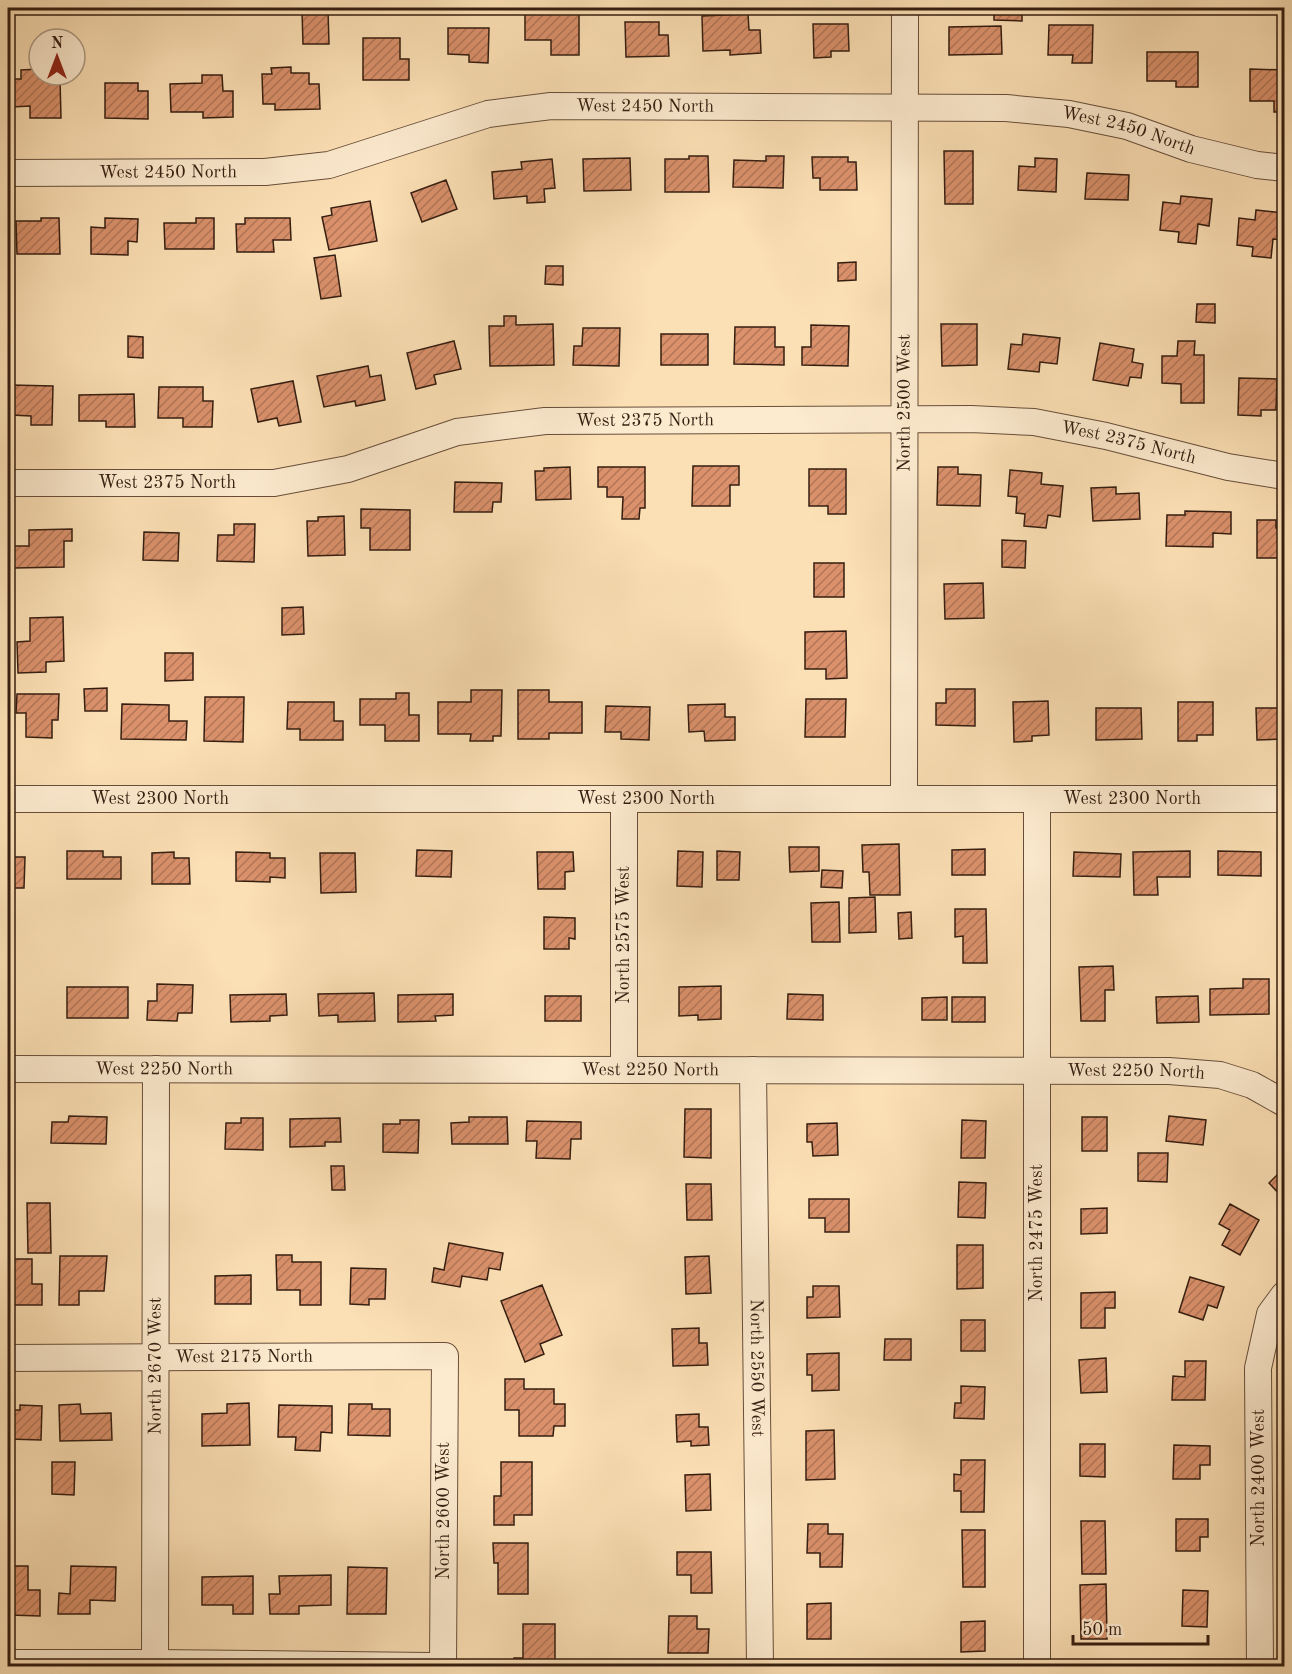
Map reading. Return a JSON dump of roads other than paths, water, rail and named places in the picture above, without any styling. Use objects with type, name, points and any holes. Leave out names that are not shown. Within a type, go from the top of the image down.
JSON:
[{"type":"street","name":"North 2500 West","points":[[904,799],[905,8]]},
{"type":"street","name":"West 2450 North","points":[[8,173],[265,172],[329,165],[488,114],[551,106],[1006,108],[1069,114],[1127,126],[1191,149],[1257,165],[1284,168]]},
{"type":"street","name":"West 2375 North","points":[[8,483],[274,483],[348,469],[457,432],[545,421],[904,419],[1034,422],[1106,436],[1228,467],[1284,476]]},
{"type":"street","name":"West 2300 North","points":[[8,799],[1284,799]]},
{"type":"street","name":"North 2575 West","points":[[624,799],[624,1070]]},
{"type":"street","name":"North 2475 West","points":[[1037,799],[1037,1666]]},
{"type":"street","name":"West 2250 North","points":[[8,1070],[1169,1071],[1220,1075],[1252,1085],[1284,1103]]},
{"type":"street","name":"North 2670 West","points":[[154,1663],[156,1070]]},
{"type":"street","name":"North 2550 West","points":[[753,1070],[760,1666]]},
{"type":"street","name":"North 2400 West","points":[[1260,1666],[1258,1368],[1270,1314],[1284,1295]]},
{"type":"street","name":"West 2175 North","points":[[8,1358],[445,1356]]},
{"type":"street","name":"North 2600 West","points":[[443,1666],[445,1356]]},
{"type":"street","points":[[8,1664],[431,1666]]}]
